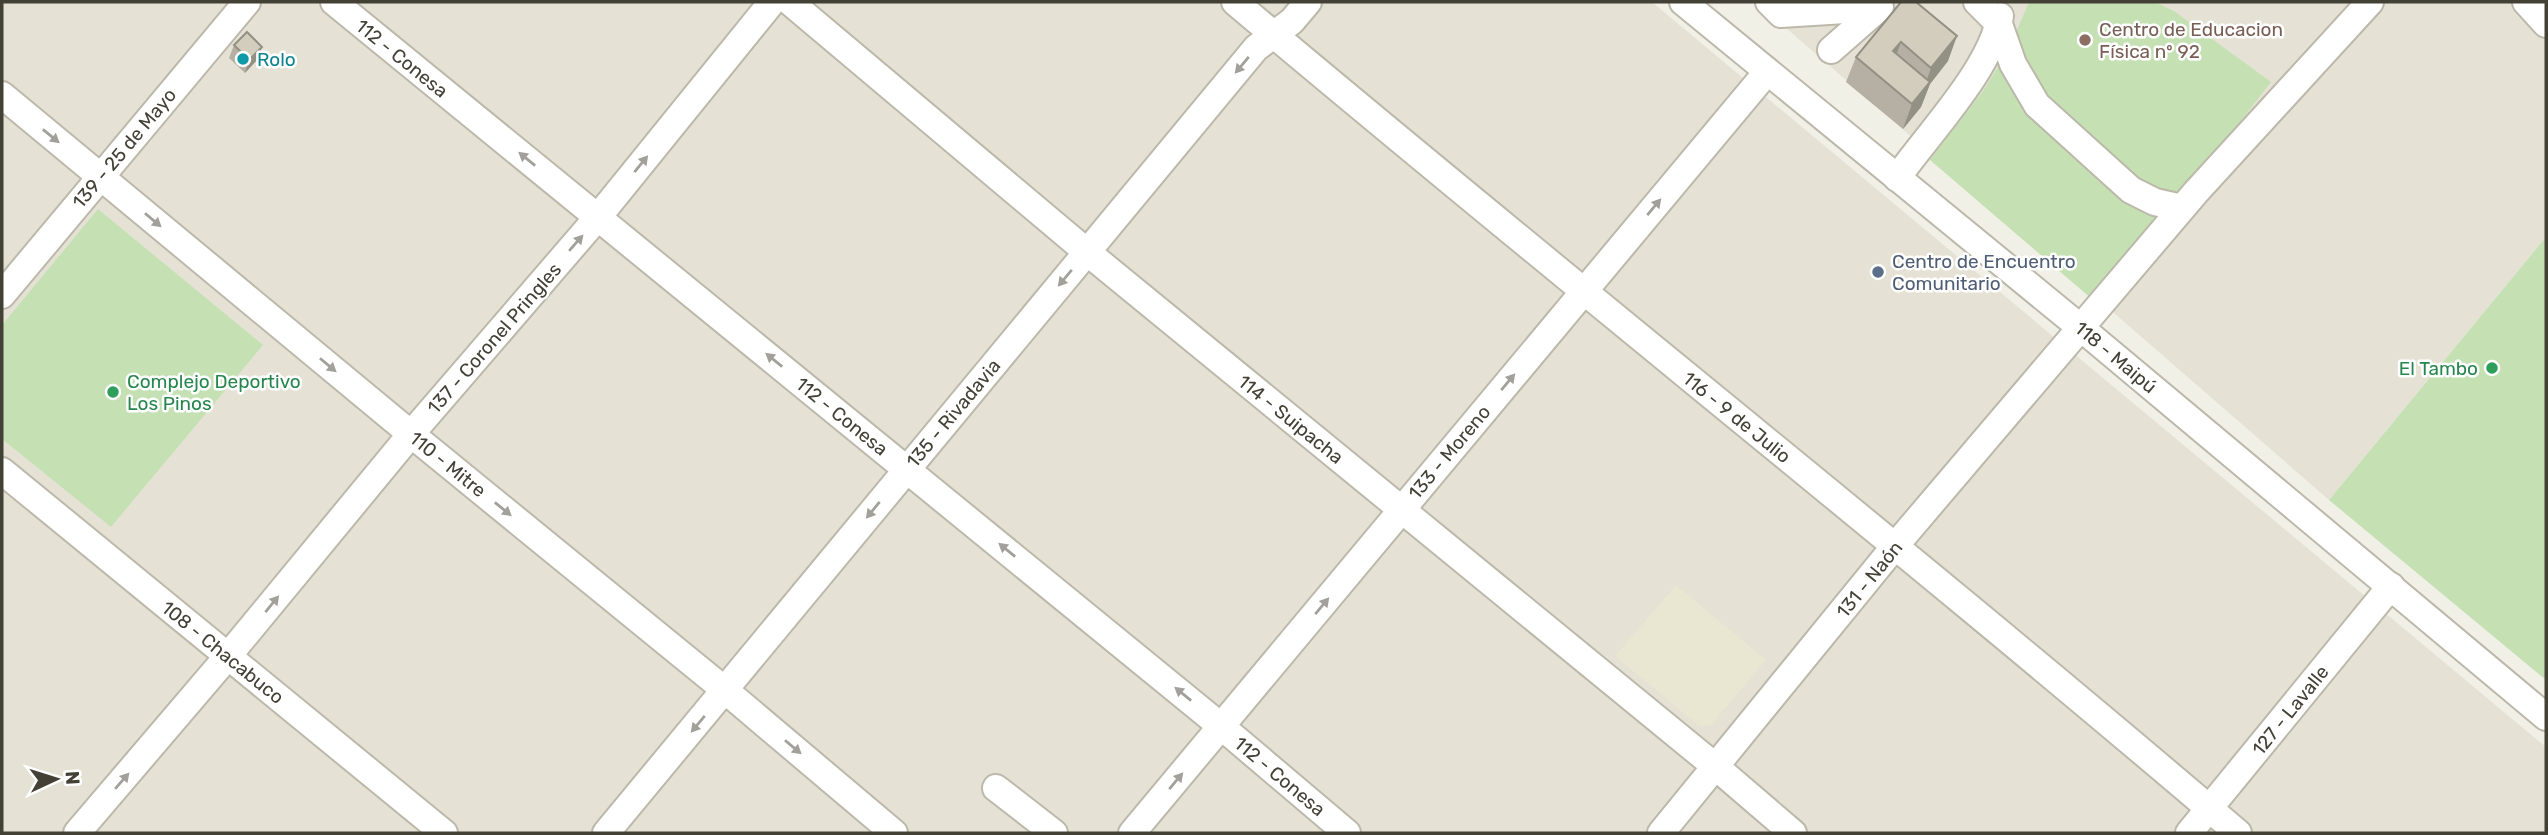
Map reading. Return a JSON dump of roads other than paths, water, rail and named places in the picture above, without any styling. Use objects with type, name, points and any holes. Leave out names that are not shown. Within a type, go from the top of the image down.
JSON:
[{"type":"street","name":"139 - 25 de Mayo","points":[[2,295],[247,2]]},
{"type":"street","name":"112 - Conesa","points":[[334,2],[1222,727],[1347,833]]},
{"type":"street","name":"137 - Coronel Pringles","points":[[77,833],[228,656],[411,434],[598,217],[772,2]]},
{"type":"street","name":"114 - Suipacha","points":[[790,2],[1087,252],[1793,833]]},
{"type":"street","name":"116 - 9 de Julio","points":[[1235,2],[2238,833]]},
{"type":"street","name":"135 - Rivadavia","points":[[606,833],[1256,48],[1292,21],[1308,2]]},
{"type":"street","name":"118 - Maipú","points":[[1683,2],[2081,328],[2546,717]]},
{"type":"street","points":[[1769,2],[1780,14],[1882,5]]},
{"type":"street","name":"131 - Naón","points":[[1661,833],[1895,547],[2189,200],[2370,2]]},
{"type":"street","points":[[2526,2],[2546,24]]},
{"type":"street","points":[[1831,50],[1882,5]]},
{"type":"street","points":[[1991,9],[2013,64],[2037,105],[2131,190],[2155,202],[2189,200]]},
{"type":"street","points":[[1897,178],[1983,62],[1991,9]]},
{"type":"street","name":"133 - Moreno","points":[[1132,833],[1767,72]]},
{"type":"street","name":"110 - Mitre","points":[[2,95],[726,691],[894,833]]},
{"type":"street","name":"108 - Chacabuco","points":[[2,471],[444,833]]},
{"type":"street","name":"127 - Lavalle","points":[[2189,833],[2391,586]]},
{"type":"street","points":[[996,788],[1054,833]]},
{"type":"place","name":"Centro de Educacion Física nº 92","points":[[2085,40]]},
{"type":"place","name":"Rolo","points":[[243,59]]},
{"type":"place","name":"Centro de Encuentro Comunitario","points":[[1878,272]]},
{"type":"place","name":"El Tambo","points":[[2492,368]]},
{"type":"place","name":"Complejo Deportivo Los Pinos","points":[[113,392]]}]
